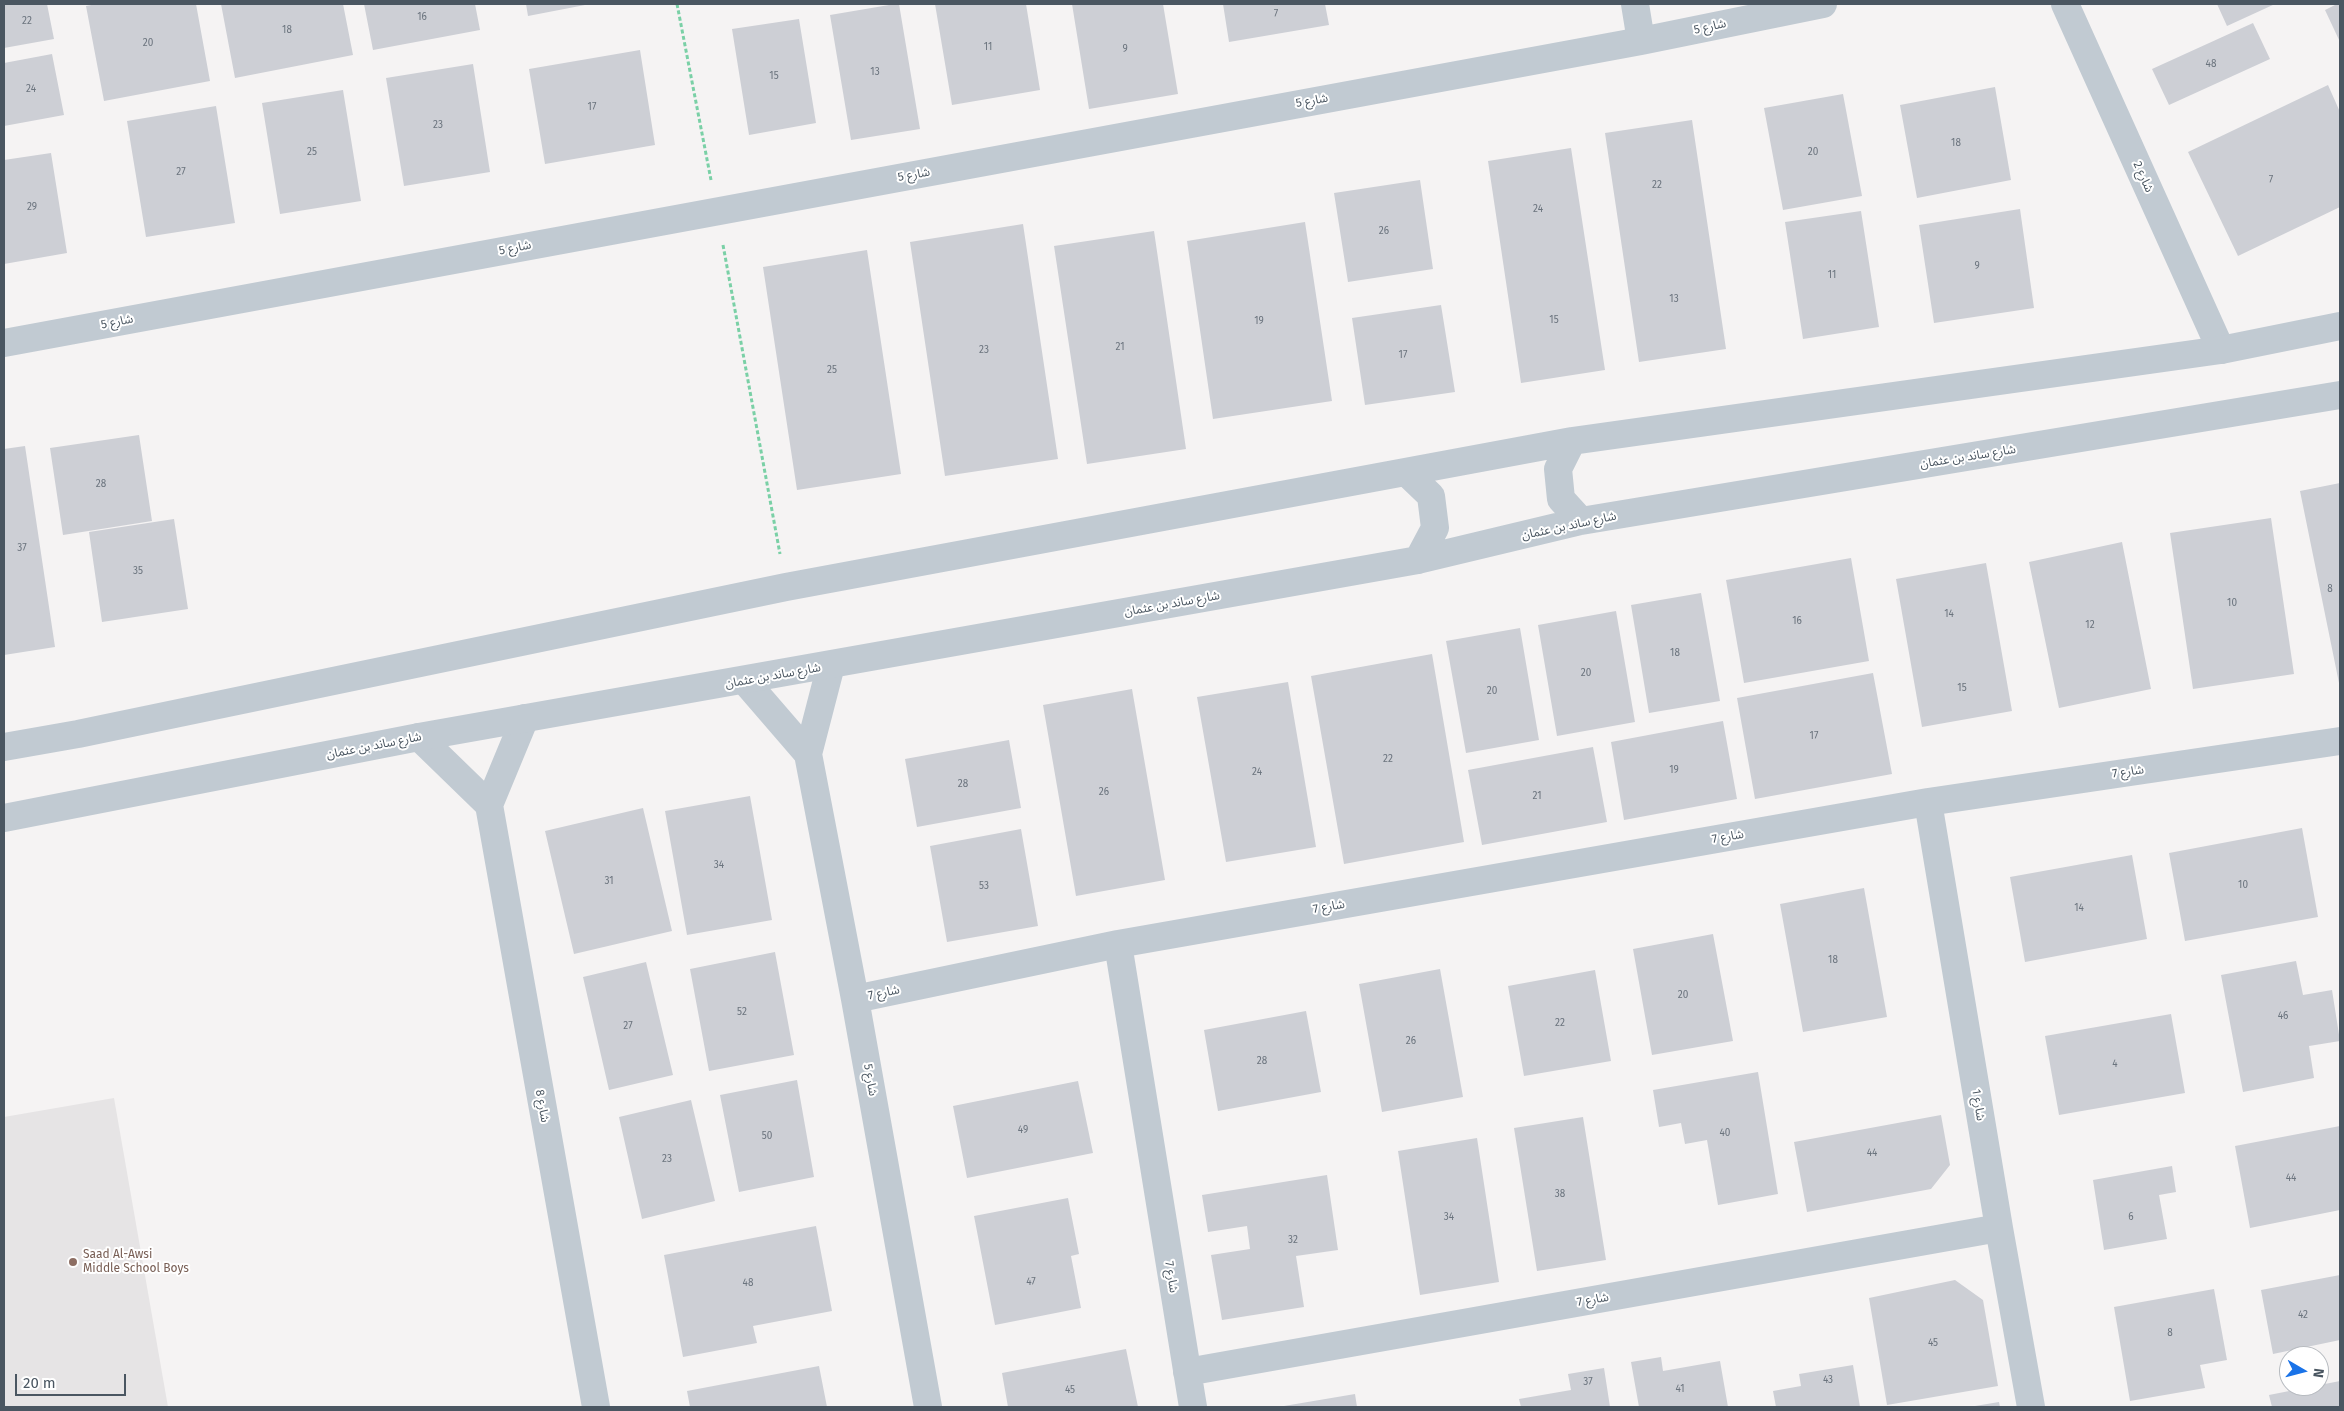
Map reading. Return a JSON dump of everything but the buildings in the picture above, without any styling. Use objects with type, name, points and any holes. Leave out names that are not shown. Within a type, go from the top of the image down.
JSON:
[{"type":"street","points":[[1635,4],[1641,41]]},
{"type":"street","name":"شارع 5","points":[[4,343],[1641,41],[1823,4]]},
{"type":"street","name":"شارع 2","points":[[2065,4],[2221,350]]},
{"type":"street","points":[[4,747],[78,734],[786,587],[1407,473],[1572,440],[2221,350],[2340,326]]},
{"type":"street","name":"شارع ساند بن عثمان","points":[[4,818],[419,737],[745,681],[1418,560],[1581,521],[2340,395]]},
{"type":"street","points":[[1572,440],[1558,469],[1561,499],[1581,521]]},
{"type":"street","points":[[1407,473],[1431,496],[1435,528],[1418,560]]},
{"type":"street","name":"شارع 5","points":[[831,665],[808,754],[855,999],[928,1407]]},
{"type":"street","name":"شارع 5","points":[[745,681],[808,754]]},
{"type":"street","points":[[419,737],[488,805],[525,718]]},
{"type":"street","name":"شارع 7","points":[[855,999],[1118,944],[1928,802],[2340,741]]},
{"type":"street","name":"شارع 1","points":[[1928,802],[1999,1228],[2031,1407]]},
{"type":"street","name":"شارع 8","points":[[488,805],[596,1407]]},
{"type":"street","name":"شارع 7","points":[[1118,944],[1193,1407]]},
{"type":"street","name":"شارع 7","points":[[1187,1372],[1999,1228]]},
{"type":"path","points":[[677,4],[786,587]]},
{"type":"shaded area","name":"Saad Al-Awsi Middle School Boys","points":[[114,1098],[168,1407],[4,1407],[4,1117]]},
{"type":"place","name":"Saad Al-Awsi Middle School Boys","points":[[73,1262]]}]
